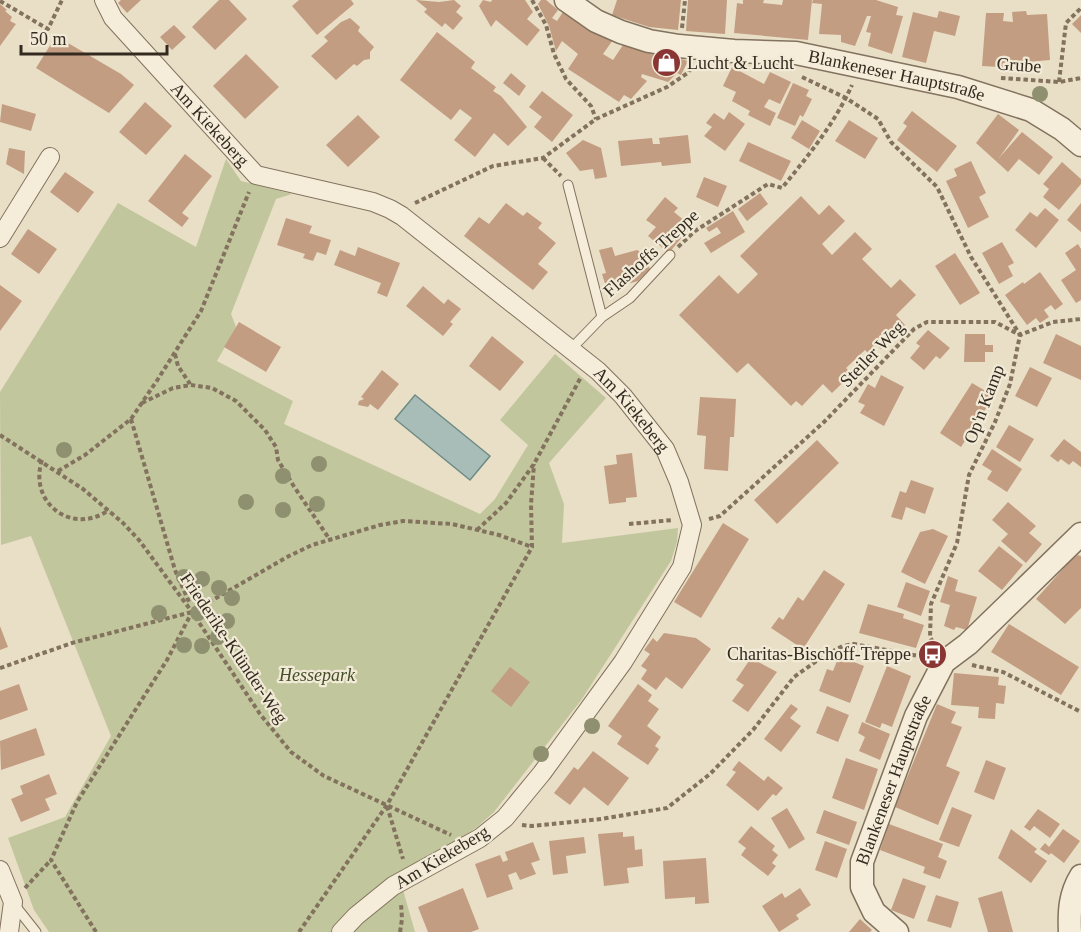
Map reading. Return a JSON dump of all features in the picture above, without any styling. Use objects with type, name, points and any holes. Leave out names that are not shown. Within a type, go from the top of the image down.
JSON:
[{"type":"street","name":"Am Kiekeberg","points":[[104,0],[113,18],[256,175],[373,202],[390,209],[402,216],[588,363],[623,396],[665,449],[679,482],[692,525],[682,567],[623,662],[542,773],[505,818],[467,846],[393,886],[356,916],[341,932]]},
{"type":"street","name":"Blankeneser Hauptstraße","points":[[566,0],[596,21],[649,41],[689,47],[796,53],[958,87],[1031,110],[1062,129],[1081,145]]},
{"type":"street","points":[[0,238],[50,157]]},
{"type":"street","name":"Blankeneser Hauptstraße","points":[[897,932],[874,912],[862,887],[862,862],[916,716],[944,662],[968,644],[1081,534]]},
{"type":"street","points":[[0,870],[13,902],[9,932]]},
{"type":"street","points":[[1070,932],[1069,909],[1074,887],[1081,876]]},
{"type":"lane","name":"Flashoffs Treppe","points":[[568,185],[602,317]]},
{"type":"lane","name":"Flashoffs Treppe","points":[[571,349],[602,317],[630,298],[670,255]]},
{"type":"lane","points":[[13,902],[36,932]]},
{"type":"path","points":[[0,2],[48,29],[62,0]]},
{"type":"path","points":[[532,0],[546,25],[554,54],[566,80],[591,106],[596,119]]},
{"type":"path","points":[[402,216],[415,203],[493,166],[543,158],[596,119],[667,87],[689,72],[685,0]]},
{"type":"path","points":[[1059,82],[1066,23],[1081,8]]},
{"type":"path","name":"Grube","points":[[994,77],[1059,82],[1081,78]]},
{"type":"path","name":"Flashoffs Treppe","points":[[670,255],[695,231],[768,184],[782,188],[820,140],[846,98]]},
{"type":"path","points":[[854,105],[878,119],[891,142],[938,187],[971,257],[1020,335],[1053,322],[1081,319]]},
{"type":"path","points":[[543,158],[568,185]]},
{"type":"path","points":[[58,471],[85,455],[131,419],[201,311],[256,175]]},
{"type":"path","name":"Steiler Weg","points":[[720,516],[824,422],[914,329],[927,322],[995,322],[1020,335]]},
{"type":"path","name":"Op'n Kamp","points":[[938,652],[930,637],[931,604],[957,543],[969,475],[995,422],[1010,384],[1020,335]]},
{"type":"path","points":[[175,353],[178,366],[191,385]]},
{"type":"path","points":[[477,530],[506,503],[534,464],[588,363]]},
{"type":"path","points":[[141,403],[173,388],[191,385],[212,387],[221,392],[251,414],[265,430],[276,447],[278,460],[330,540]]},
{"type":"path","points":[[13,902],[51,860],[77,802],[167,660],[192,612],[175,570],[131,419]]},
{"type":"path","name":"Friederike-Klünder-Weg","points":[[0,435],[58,471],[109,510],[139,540],[192,612],[260,714],[291,752],[324,776],[456,837],[467,846]]},
{"type":"path","points":[[42,460],[39,479],[41,491],[56,511],[67,517],[86,519],[109,510]]},
{"type":"path","points":[[299,932],[387,805],[532,547],[531,504],[534,464]]},
{"type":"path","points":[[629,524],[677,520],[692,525]]},
{"type":"path","points":[[0,668],[72,643],[192,612],[289,556],[330,540],[380,525],[403,521],[452,524],[499,535],[532,547]]},
{"type":"path","points":[[505,818],[532,826],[601,819],[667,808],[710,774],[753,730],[794,677],[825,655],[843,646],[854,644],[930,658]]},
{"type":"path","points":[[964,663],[1003,672],[1081,712]]},
{"type":"path","points":[[387,805],[405,865],[411,875]]},
{"type":"path","points":[[51,860],[96,932]]},
{"type":"path","points":[[393,886],[402,907],[400,932]]},
{"type":"green space","name":"Hessepark","points":[[226,159],[241,181],[292,194],[276,199],[231,314],[236,327],[217,361],[293,401],[284,424],[480,514],[495,499],[528,445],[500,420],[555,354],[606,398],[549,463],[564,504],[562,543],[678,528],[677,542],[671,561],[582,699],[494,812],[477,827],[439,853],[399,876],[415,932],[49,932],[34,910],[8,838],[65,817],[111,736],[31,536],[1,545],[0,392],[118,203],[196,247]]},
{"type":"water","points":[[415,395],[490,456],[470,480],[395,419]]},
{"type":"building","points":[[121,0],[141,0],[127,13],[118,3]]},
{"type":"building","points":[[219,0],[229,0],[247,19],[215,50],[192,27]]},
{"type":"building","points":[[299,0],[351,0],[354,4],[317,35],[292,6]]},
{"type":"building","points":[[416,0],[439,2],[454,0],[461,6],[456,12],[463,18],[453,30],[445,23],[442,27],[424,12],[427,9]]},
{"type":"building","points":[[483,0],[491,2],[492,0],[525,0],[533,12],[527,19],[540,30],[527,46],[496,20],[491,27],[479,6]]},
{"type":"building","points":[[541,0],[546,0],[558,10],[552,18],[557,21],[565,9],[615,37],[603,54],[613,60],[625,42],[688,61],[681,75],[677,73],[668,82],[642,74],[641,77],[647,81],[631,99],[624,95],[619,102],[568,69],[578,54],[562,41],[556,51],[549,26],[538,4]]},
{"type":"building","points":[[617,0],[681,0],[678,30],[649,27],[612,15]]},
{"type":"building","points":[[688,0],[727,0],[725,34],[686,31]]},
{"type":"building","points":[[743,0],[764,0],[763,3],[782,5],[783,0],[812,0],[808,40],[734,33],[737,3],[743,4]]},
{"type":"building","points":[[813,0],[876,0],[898,7],[896,15],[903,16],[892,54],[868,46],[871,33],[866,32],[871,16],[867,16],[855,46],[841,42],[841,35],[819,34],[822,4],[812,3]]},
{"type":"building","points":[[0,4],[12,17],[10,21],[16,24],[0,46]]},
{"type":"building","points":[[939,11],[960,16],[955,36],[934,31],[926,63],[902,57],[913,12],[937,18]]},
{"type":"building","points":[[1026,11],[1027,15],[1047,14],[1050,60],[1016,63],[1016,68],[982,66],[986,13],[1004,13],[1003,21],[1013,22],[1012,12]]},
{"type":"building","points":[[1081,15],[1081,33],[1072,24]]},
{"type":"building","points":[[350,18],[360,27],[358,31],[374,47],[370,52],[370,59],[364,60],[357,66],[354,64],[336,80],[311,56],[328,41],[324,37],[341,22]]},
{"type":"building","points":[[174,25],[186,37],[172,50],[160,37]]},
{"type":"building","points":[[437,32],[475,62],[471,68],[496,87],[493,91],[501,96],[527,127],[508,146],[494,133],[475,157],[454,140],[472,118],[460,109],[451,120],[400,80]]},
{"type":"building","points":[[56,36],[121,74],[134,85],[109,113],[36,68]]},
{"type":"building","points":[[246,54],[279,87],[245,119],[213,86]]},
{"type":"building","points":[[732,67],[764,84],[770,72],[791,82],[780,104],[769,99],[764,107],[776,113],[770,126],[748,115],[750,111],[732,101],[736,92],[723,86]]},
{"type":"building","points":[[511,73],[526,86],[519,96],[503,83]]},
{"type":"building","points":[[793,83],[809,90],[806,96],[812,99],[803,117],[800,115],[795,126],[777,118]]},
{"type":"building","points":[[542,91],[573,115],[552,142],[534,127],[542,117],[529,107]]},
{"type":"building","points":[[145,102],[172,126],[146,155],[119,132]]},
{"type":"building","points":[[2,104],[36,114],[31,131],[0,122]]},
{"type":"building","points":[[912,111],[957,146],[937,172],[897,140],[907,126],[903,123]]},
{"type":"building","points":[[729,112],[745,124],[725,151],[704,136],[712,127],[706,123],[714,113],[724,120]]},
{"type":"building","points":[[998,114],[1019,130],[999,158],[1022,132],[1053,157],[1039,175],[1019,159],[1008,172],[976,143]]},
{"type":"building","points":[[358,115],[380,137],[348,167],[326,145]]},
{"type":"building","points":[[802,120],[820,131],[809,149],[791,138]]},
{"type":"building","points":[[849,120],[878,138],[865,159],[835,141]]},
{"type":"building","points":[[688,135],[691,163],[662,166],[661,162],[621,166],[618,141],[652,138],[653,144],[660,144],[659,138]]},
{"type":"building","points":[[583,140],[601,148],[607,177],[595,179],[593,169],[580,171],[566,153]]},
{"type":"building","points":[[748,142],[791,161],[781,181],[739,161]]},
{"type":"building","points":[[9,148],[25,151],[24,174],[6,164]]},
{"type":"building","points":[[185,154],[212,176],[182,213],[189,218],[182,227],[148,201]]},
{"type":"building","points":[[971,161],[986,193],[979,197],[989,217],[968,228],[946,181],[957,176],[954,169]]},
{"type":"building","points":[[1062,162],[1081,179],[1081,184],[1059,210],[1043,197],[1049,189],[1043,184]]},
{"type":"building","points":[[65,172],[94,192],[78,213],[50,192]]},
{"type":"building","points":[[704,177],[727,186],[718,207],[696,197]]},
{"type":"building","points":[[760,193],[768,204],[747,221],[738,209]]},
{"type":"building","points":[[801,196],[819,215],[829,205],[845,221],[822,244],[832,255],[855,232],[872,249],[862,259],[891,288],[900,279],[916,295],[896,315],[905,325],[881,349],[876,345],[868,353],[865,350],[846,368],[852,374],[832,393],[823,384],[802,406],[796,401],[791,406],[748,363],[737,373],[679,315],[719,275],[738,294],[758,274],[740,256]]},
{"type":"building","points":[[665,197],[678,208],[674,212],[691,226],[669,253],[648,236],[656,227],[646,220]]},
{"type":"building","points":[[506,203],[523,216],[527,212],[542,223],[538,228],[556,243],[538,264],[548,272],[533,290],[464,236],[479,217],[489,224]]},
{"type":"building","points":[[1081,203],[1081,232],[1067,220]]},
{"type":"building","points":[[1045,208],[1059,220],[1036,248],[1015,230],[1030,212],[1037,217]]},
{"type":"building","points":[[733,211],[745,232],[711,253],[704,243],[721,233],[717,227],[709,232],[706,228]]},
{"type":"building","points":[[286,218],[312,226],[309,233],[331,240],[326,255],[317,252],[313,261],[303,258],[305,254],[277,245]]},
{"type":"building","points":[[28,229],[57,249],[39,274],[11,254]]},
{"type":"building","points":[[1002,242],[1014,263],[1008,266],[1013,276],[999,284],[982,253]]},
{"type":"building","points":[[1078,244],[1081,249],[1081,300],[1076,303],[1061,280],[1076,270],[1065,253]]},
{"type":"building","points":[[358,247],[400,263],[387,297],[377,293],[381,283],[334,265],[340,250],[355,256]]},
{"type":"building","points":[[612,247],[615,256],[637,250],[644,254],[650,269],[638,281],[607,290],[602,274],[606,273],[599,250]]},
{"type":"building","points":[[955,253],[980,293],[960,305],[935,266]]},
{"type":"building","points":[[1040,272],[1063,304],[1055,310],[1051,305],[1044,310],[1049,317],[1040,323],[1036,318],[1027,325],[1005,295]]},
{"type":"building","points":[[0,285],[22,301],[0,331]]},
{"type":"building","points":[[423,286],[444,304],[448,299],[461,309],[450,322],[453,324],[443,336],[406,306]]},
{"type":"building","points":[[239,322],[281,347],[266,372],[224,347]]},
{"type":"building","points":[[928,330],[950,348],[940,359],[936,356],[924,370],[910,358],[920,346],[916,343]]},
{"type":"building","points":[[965,334],[985,334],[985,345],[993,345],[993,352],[985,352],[985,362],[964,362]]},
{"type":"building","points":[[1056,334],[1081,346],[1081,380],[1043,363]]},
{"type":"building","points":[[492,336],[524,362],[500,391],[469,366]]},
{"type":"building","points":[[1030,367],[1052,378],[1037,407],[1015,396]]},
{"type":"building","points":[[382,370],[399,384],[378,410],[370,404],[368,407],[358,405],[359,401],[364,399],[361,397]]},
{"type":"building","points":[[881,375],[904,387],[884,426],[860,413],[865,405],[858,402],[868,384],[875,388]]},
{"type":"building","points":[[972,383],[994,396],[961,447],[940,433]]},
{"type":"building","points":[[700,397],[736,399],[734,437],[730,437],[728,471],[704,469],[706,436],[697,435]]},
{"type":"building","points":[[1009,425],[1034,439],[1020,462],[996,447]]},
{"type":"building","points":[[1064,439],[1081,452],[1081,467],[1073,461],[1069,465],[1061,459],[1058,462],[1050,456]]},
{"type":"building","points":[[817,440],[839,463],[777,524],[754,500]]},
{"type":"building","points":[[992,449],[1022,469],[1007,492],[987,479],[992,471],[982,465]]},
{"type":"building","points":[[632,453],[637,497],[626,498],[626,502],[609,504],[604,466],[617,464],[616,455]]},
{"type":"building","points":[[911,480],[934,488],[925,514],[906,507],[902,520],[891,517],[900,491],[906,493]]},
{"type":"building","points":[[1008,502],[1036,526],[1029,533],[1042,544],[1026,563],[1001,541],[1008,534],[992,520]]},
{"type":"building","points":[[723,523],[749,539],[701,618],[674,602]]},
{"type":"building","points":[[933,529],[948,536],[925,584],[901,572],[920,532]]},
{"type":"building","points":[[999,546],[1023,565],[1002,590],[978,571]]},
{"type":"building","points":[[1078,555],[1081,556],[1081,608],[1065,624],[1036,599]]},
{"type":"building","points":[[824,570],[845,584],[803,649],[771,628],[779,617],[783,620],[798,597],[803,601]]},
{"type":"building","points":[[948,576],[958,580],[955,591],[977,597],[967,630],[956,627],[954,630],[944,626],[950,605],[940,602]]},
{"type":"building","points":[[906,582],[930,591],[921,616],[897,607]]},
{"type":"building","points":[[868,604],[904,614],[903,618],[924,625],[916,648],[859,633]]},
{"type":"building","points":[[1009,624],[1079,667],[1061,695],[991,652]]},
{"type":"building","points":[[0,626],[8,647],[0,650]]},
{"type":"building","points":[[664,633],[696,638],[711,649],[682,689],[666,677],[656,690],[641,679],[647,670],[641,666],[650,654],[644,650],[653,638],[657,642]]},
{"type":"building","points":[[839,656],[864,666],[850,703],[819,691],[827,669],[833,671]]},
{"type":"building","points":[[751,658],[777,672],[748,712],[732,701],[744,685],[736,680]]},
{"type":"building","points":[[887,666],[911,676],[892,727],[882,723],[880,728],[865,722]]},
{"type":"building","points":[[510,667],[530,682],[511,707],[491,691]]},
{"type":"building","points":[[954,673],[999,677],[998,685],[1006,686],[1004,704],[996,703],[995,719],[978,718],[979,707],[951,705]]},
{"type":"building","points":[[19,684],[28,710],[0,720],[0,691]]},
{"type":"building","points":[[638,684],[652,695],[648,701],[659,709],[647,726],[661,737],[655,746],[659,749],[648,765],[617,744],[622,736],[608,726]]},
{"type":"building","points":[[791,704],[798,709],[790,718],[801,726],[781,752],[764,739]]},
{"type":"building","points":[[937,704],[956,712],[951,723],[962,727],[946,766],[960,772],[938,825],[895,807]]},
{"type":"building","points":[[827,706],[849,715],[838,742],[816,733]]},
{"type":"building","points":[[862,722],[890,734],[880,760],[859,751],[865,737],[858,733]]},
{"type":"building","points":[[36,728],[45,755],[1,770],[0,741]]},
{"type":"building","points":[[593,751],[629,778],[608,806],[584,787],[570,805],[554,793],[574,767],[578,770]]},
{"type":"building","points":[[846,758],[878,769],[864,810],[832,798]]},
{"type":"building","points":[[986,760],[1006,768],[994,800],[974,792]]},
{"type":"building","points":[[739,761],[764,781],[768,776],[783,788],[776,796],[773,794],[758,811],[726,785],[736,772],[732,770]]},
{"type":"building","points":[[49,774],[57,794],[45,799],[50,810],[21,822],[11,799],[23,794],[20,786]]},
{"type":"building","points":[[952,807],[972,815],[959,847],[939,840]]},
{"type":"building","points":[[787,808],[805,839],[789,849],[771,818]]},
{"type":"building","points":[[1038,809],[1060,824],[1050,838],[1034,826],[1030,831],[1024,827]]},
{"type":"building","points":[[824,810],[857,822],[849,845],[816,833]]},
{"type":"building","points":[[889,824],[943,844],[938,857],[947,861],[940,879],[923,873],[925,867],[880,850]]},
{"type":"building","points":[[751,826],[775,846],[772,850],[778,855],[772,863],[776,866],[768,876],[741,855],[746,848],[738,842]]},
{"type":"building","points":[[1011,829],[1037,849],[1034,852],[1047,861],[1031,883],[998,858]]},
{"type":"building","points":[[1063,829],[1080,841],[1064,863],[1051,853],[1049,855],[1040,849],[1045,843],[1049,847]]},
{"type":"building","points":[[623,832],[623,837],[634,836],[635,850],[642,849],[643,866],[627,868],[629,883],[604,886],[598,834]]},
{"type":"building","points":[[584,837],[586,853],[566,856],[568,873],[553,875],[549,841]]},
{"type":"building","points":[[825,841],[847,849],[837,878],[815,870]]},
{"type":"building","points":[[533,842],[540,860],[531,863],[536,874],[520,880],[516,872],[508,875],[513,889],[487,898],[475,864],[500,855],[503,862],[508,860],[505,852]]},
{"type":"building","points":[[706,858],[709,903],[695,904],[695,897],[665,899],[663,861]]},
{"type":"building","points":[[903,878],[926,886],[914,919],[891,910]]},
{"type":"building","points":[[463,888],[479,929],[471,932],[428,932],[418,907]]},
{"type":"building","points":[[800,888],[811,905],[796,915],[799,919],[779,932],[762,906],[782,893],[785,898]]},
{"type":"building","points":[[1002,891],[1013,932],[988,932],[978,898]]},
{"type":"building","points":[[936,895],[959,902],[951,928],[927,921]]},
{"type":"building","points":[[860,919],[872,930],[870,932],[849,932]]},
{"type":"place","name":"Lucht & Lucht","points":[[666,63]]},
{"type":"place","name":"Charitas-Bischoff-Treppe","points":[[932,654]]}]
